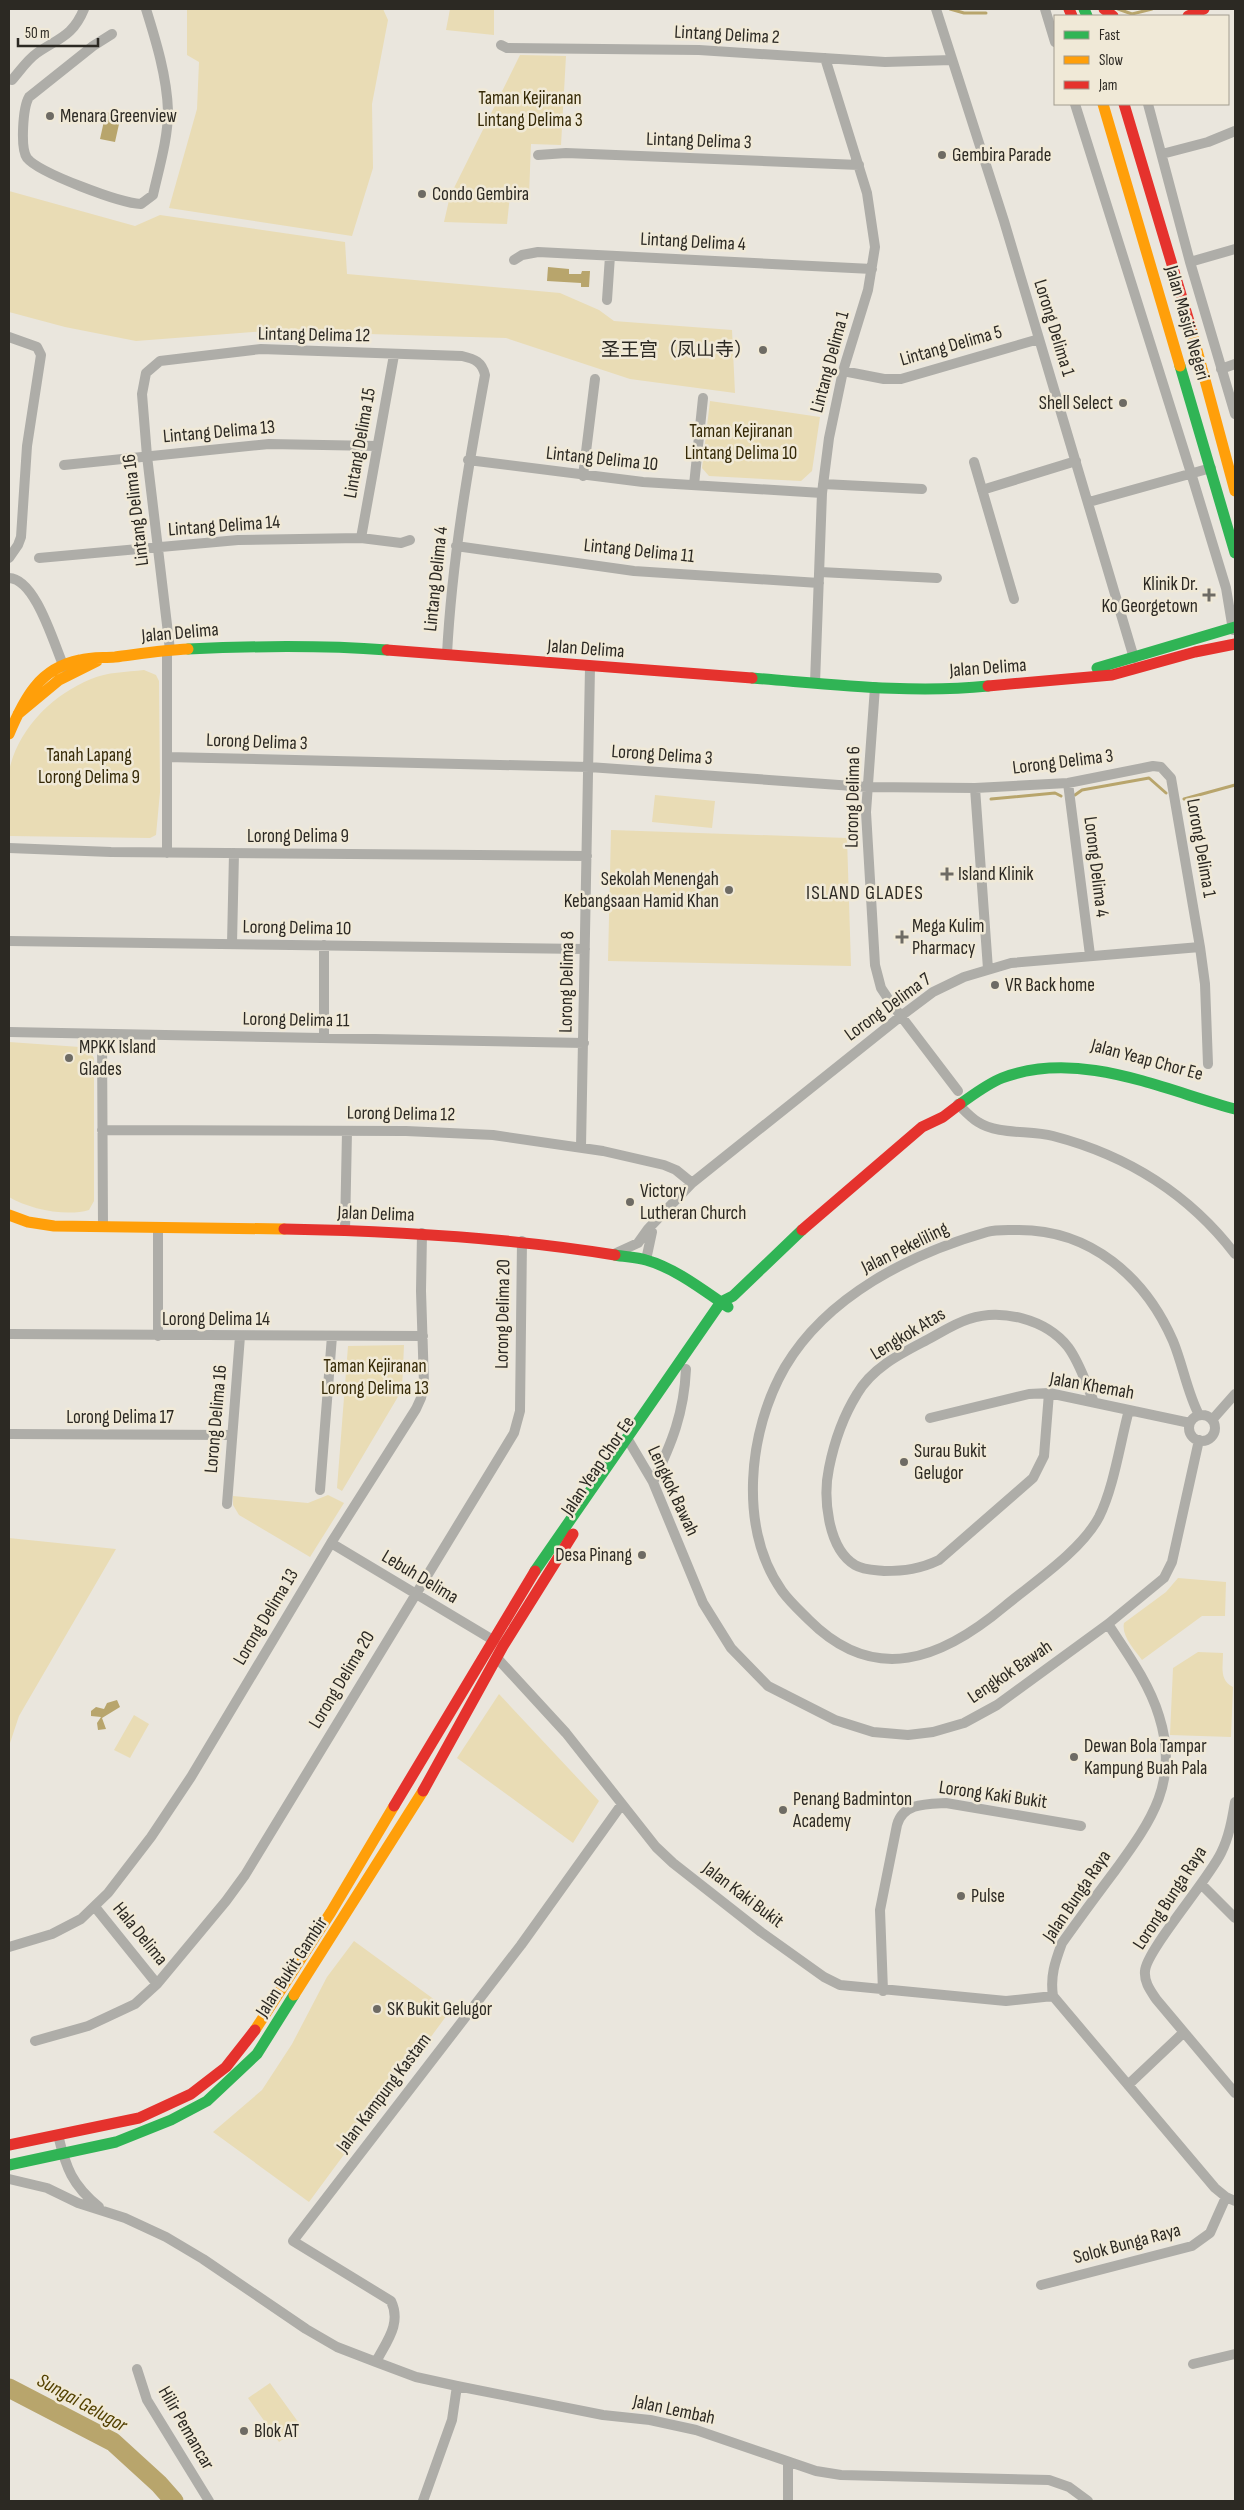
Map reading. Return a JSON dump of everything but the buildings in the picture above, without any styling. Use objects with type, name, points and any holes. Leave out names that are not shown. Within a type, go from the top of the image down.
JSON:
[{"type":"main road","points":[[1189,15],[1204,9]]},
{"type":"main road","name":"Jalan Masjid Negeri","points":[[1103,105],[1235,553]]},
{"type":"main road","name":"Jalan Masjid Negeri","points":[[1124,105],[1190,325],[1235,491]]},
{"type":"main road","name":"Jalan Delima","points":[[1071,678],[1082,672],[1234,628]]},
{"type":"main road","name":"Jalan Delima","points":[[9,734],[13,713],[23,700],[35,686],[64,667],[78,660],[91,658],[99,659],[169,651],[250,646],[322,646],[875,687],[958,689],[1071,678],[1083,679],[1126,671],[1235,644]]},
{"type":"main road","name":"Jalan Delima","points":[[13,713],[59,680],[93,664],[99,659]]},
{"type":"main road","name":"Jalan Yeap Chor Ee","points":[[922,1127],[928,1116],[958,1090],[990,1074],[1021,1064],[1058,1059],[1086,1061],[1113,1066],[1235,1102]]},
{"type":"main road","name":"Jalan Yeap Chor Ee","points":[[497,1658],[536,1590],[630,1442],[727,1302],[811,1221],[922,1127],[935,1122],[986,1085],[1005,1077],[1026,1072],[1085,1068],[1117,1075],[1235,1109]]},
{"type":"main road","name":"Jalan Delima","points":[[9,1215],[28,1222],[54,1226],[422,1233],[522,1241],[646,1260],[727,1302]]},
{"type":"main road","name":"Jalan Yeap Chor Ee","points":[[493,1640],[526,1582],[686,1369],[727,1302]]},
{"type":"main road","name":"Jalan Bukit Gambir","points":[[9,2146],[139,2118],[191,2094],[226,2067],[259,2025],[332,1912],[493,1640]]},
{"type":"main road","name":"Jalan Bukit Gambir","points":[[9,2165],[116,2142],[171,2120],[207,2101],[257,2054],[424,1789],[497,1658]]},
{"type":"street","points":[[12,80],[35,54],[68,35],[79,21],[84,9]]},
{"type":"street","points":[[112,34],[93,46],[29,97],[25,108],[23,148],[28,159],[43,170],[119,200],[141,204],[152,196],[167,130],[168,113],[164,76],[146,9]]},
{"type":"street","name":"Lorong Delima 1","points":[[936,9],[1039,338],[1134,658]]},
{"type":"street","points":[[1045,9],[1054,39]]},
{"type":"street","name":"Lintang Delima 2","points":[[501,45],[507,48],[699,50],[885,62],[952,60]]},
{"type":"street","name":"Lintang Delima 1","points":[[815,682],[823,489],[834,405],[842,371],[868,290],[875,247],[872,217],[859,165],[825,58]]},
{"type":"street","points":[[1075,105],[1226,588],[1234,628]]},
{"type":"street","points":[[1148,105],[1190,262],[1235,414]]},
{"type":"street","points":[[1162,154],[1208,142],[1235,131]]},
{"type":"street","name":"Lintang Delima 3","points":[[538,154],[559,153],[859,165]]},
{"type":"street","points":[[1190,262],[1235,249]]},
{"type":"street","name":"Lintang Delima 4","points":[[514,260],[522,255],[538,252],[872,269]]},
{"type":"street","points":[[607,300],[610,256]]},
{"type":"street","points":[[9,337],[37,347],[41,356],[27,446],[21,537],[18,546],[9,558]]},
{"type":"street","name":"Lintang Delima 5","points":[[842,371],[884,379],[901,379],[1039,338]]},
{"type":"street","points":[[1153,349],[1174,342]]},
{"type":"street","name":"Lintang Delima 12","points":[[151,367],[160,361],[261,349],[462,356],[478,361]]},
{"type":"street","name":"Lintang Delima 15","points":[[360,538],[394,355]]},
{"type":"street","name":"Lintang Delima 4","points":[[447,654],[456,546],[468,460],[485,375],[483,367],[478,361]]},
{"type":"street","points":[[1221,368],[1235,364]]},
{"type":"street","name":"Lintang Delima 16","points":[[151,367],[143,381],[142,394],[146,456],[169,651],[167,853]]},
{"type":"street","points":[[583,476],[596,379]]},
{"type":"street","points":[[694,485],[703,398]]},
{"type":"street","name":"Lintang Delima 13","points":[[64,465],[269,444],[377,446]]},
{"type":"street","name":"Lintang Delima 10","points":[[468,460],[583,476],[694,485],[823,489],[922,489]]},
{"type":"street","points":[[982,490],[1076,461]]},
{"type":"street","points":[[974,462],[1014,599]]},
{"type":"street","points":[[1089,502],[1210,468]]},
{"type":"street","name":"Lintang Delima 14","points":[[39,558],[238,540],[360,538],[400,543],[410,540]]},
{"type":"street","name":"Lintang Delima 11","points":[[456,546],[634,571],[819,583]]},
{"type":"street","points":[[820,572],[937,578]]},
{"type":"street","points":[[9,578],[22,582],[43,614],[64,667]]},
{"type":"street","name":"Lorong Delima 8","points":[[581,1147],[590,667]]},
{"type":"street","name":"Lorong Delima 6","points":[[875,687],[866,812],[875,965],[881,988],[900,1016],[958,1090]]},
{"type":"street","name":"Lorong Delima 3","points":[[167,757],[589,767],[867,787],[975,788],[1068,783],[1153,766]]},
{"type":"street","name":"Lorong Delima 1","points":[[1153,766],[1161,767],[1171,778],[1200,947]]},
{"type":"street","name":"Lorong Delima 4","points":[[1068,783],[1090,955]]},
{"type":"street","points":[[975,788],[988,969]]},
{"type":"street","name":"Lorong Delima 9","points":[[9,848],[167,853],[587,856]]},
{"type":"street","points":[[232,944],[234,853]]},
{"type":"street","name":"Lorong Delima 10","points":[[9,941],[585,949]]},
{"type":"street","points":[[324,945],[324,1038]]},
{"type":"street","points":[[1200,947],[1205,984],[1208,1064]]},
{"type":"street","name":"Lorong Delima 7","points":[[614,1254],[638,1243],[692,1183],[900,1016],[933,992],[964,977],[1011,963],[1200,947]]},
{"type":"street","name":"Lorong Delima 11","points":[[9,1032],[584,1043]]},
{"type":"street","points":[[102,1034],[102,1227]]},
{"type":"street","points":[[958,1104],[979,1124],[1054,1136],[1084,1145],[1135,1167],[1184,1200],[1207,1222],[1235,1254]]},
{"type":"street","name":"Lorong Delima 12","points":[[102,1130],[466,1132],[581,1147],[664,1165],[676,1170],[692,1183]]},
{"type":"street","points":[[345,1231],[347,1131]]},
{"type":"street","name":"Lorong Delima 7","points":[[646,1260],[649,1239],[654,1224]]},
{"type":"street","points":[[158,1229],[158,1336]]},
{"type":"street","name":"Jalan Pekeliling","points":[[1129,1410],[1105,1504],[1090,1530],[1072,1550],[976,1630],[941,1649],[924,1655],[890,1660],[858,1653],[835,1643],[783,1592],[770,1569],[757,1526],[754,1505],[755,1465],[770,1399],[786,1367],[805,1339],[846,1300],[893,1269],[959,1240],[995,1230],[1030,1230],[1058,1233],[1088,1245],[1113,1260],[1146,1294],[1164,1323],[1178,1355],[1199,1415]]},
{"type":"street","name":"Lorong Delima 13","points":[[9,1946],[69,1926],[96,1907],[151,1837],[191,1777],[331,1543],[419,1403],[424,1384],[422,1233]]},
{"type":"street","name":"Lorong Delima 20","points":[[35,2041],[66,2034],[108,2018],[135,2004],[157,1984],[245,1875],[514,1433],[519,1418],[522,1241]]},
{"type":"street","name":"Lengkok Atas","points":[[1049,1393],[1044,1456],[1033,1478],[939,1560],[921,1568],[902,1571],[874,1570],[856,1566],[844,1556],[834,1536],[827,1492],[829,1468],[843,1423],[857,1393],[870,1377],[889,1361],[968,1319],[1000,1315],[1021,1319],[1038,1324],[1067,1346],[1074,1356],[1094,1402]]},
{"type":"street","name":"Lorong Delima 14","points":[[9,1334],[423,1336]]},
{"type":"street","name":"Lorong Delima 16","points":[[227,1504],[240,1336]]},
{"type":"street","points":[[320,1490],[332,1336]]},
{"type":"street","points":[[654,1482],[665,1458],[682,1410],[686,1369]]},
{"type":"street","name":"Jalan Khemah","points":[[930,1418],[1029,1394],[1049,1393],[1190,1423]]},
{"type":"street","points":[[1212,1420],[1235,1394]]},
{"type":"street","points":[[1199,1415],[1206,1415],[1212,1420],[1215,1427],[1213,1434],[1206,1440],[1199,1440],[1191,1435],[1190,1423],[1199,1415]]},
{"type":"street","name":"Lorong Delima 17","points":[[9,1434],[232,1435]]},
{"type":"street","name":"Lengkok Bawah","points":[[630,1442],[654,1482],[703,1603],[731,1648],[768,1686],[835,1720],[873,1732],[908,1735],[933,1732],[964,1723],[997,1705],[1108,1624],[1164,1578],[1172,1562],[1199,1440]]},
{"type":"street","name":"Lebuh Delima","points":[[331,1543],[493,1640]]},
{"type":"street","name":"Jalan Bunga Raya","points":[[1053,1996],[1051,1980],[1053,1965],[1062,1943],[1147,1826],[1165,1778],[1167,1752],[1159,1714],[1140,1675],[1108,1624]]},
{"type":"street","name":"Jalan Kaki Bukit","points":[[497,1658],[566,1733],[647,1836],[674,1863],[761,1932],[830,1981],[840,1985],[883,1990],[1006,2001],[1053,1996]]},
{"type":"street","name":"Lorong Bunga Raya","points":[[1235,1802],[1232,1820],[1221,1854],[1202,1885],[1152,1953],[1144,1970],[1146,1984],[1183,2032],[1235,2093]]},
{"type":"street","name":"Lorong Kaki Bukit","points":[[883,1990],[880,1910],[897,1825],[900,1816],[905,1810],[921,1805],[946,1803],[1081,1826]]},
{"type":"street","name":"Jalan Kampung Kastam","points":[[376,2362],[396,2322],[396,2312],[392,2302],[293,2241],[521,1945],[622,1804]]},
{"type":"street","points":[[1202,1885],[1235,1918]]},
{"type":"street","name":"Hala Delima","points":[[96,1907],[157,1984]]},
{"type":"street","points":[[1053,1996],[1128,2085],[1231,2199]]},
{"type":"street","points":[[1128,2085],[1183,2032]]},
{"type":"street","points":[[58,2135],[73,2181],[84,2195],[105,2213]]},
{"type":"street","name":"Jalan Lembah","points":[[9,2179],[47,2188],[78,2203],[125,2218],[166,2237],[203,2259],[306,2329],[337,2347],[416,2377],[603,2415],[650,2420],[696,2430],[816,2471],[841,2475],[1049,2480],[1069,2487],[1088,2501]]},
{"type":"street","name":"Solok Bunga Raya","points":[[1041,2285],[1192,2246],[1210,2233],[1231,2199]]},
{"type":"street","points":[[1193,2364],[1235,2354]]},
{"type":"street","name":"Hilir Pemancar","points":[[137,2369],[147,2400],[209,2501]]},
{"type":"street","points":[[423,2501],[452,2420],[457,2386]]},
{"type":"street","points":[[788,2462],[788,2501]]},
{"type":"green space","points":[[187,9],[383,9],[388,20],[372,104],[373,168],[352,236],[169,208],[197,109],[199,62],[187,55]]},
{"type":"green space","points":[[450,9],[494,9],[494,35],[446,30]]},
{"type":"green space","name":"Taman Kejiranan Lintang Delima 3","points":[[520,55],[566,56],[561,145],[531,144],[529,195],[510,195],[507,224],[444,222],[450,196]]},
{"type":"green space","points":[[9,191],[135,226],[160,215],[345,242],[347,274],[560,293],[599,310],[614,321],[732,330],[735,393],[630,379],[506,338],[266,331],[136,341],[65,327],[9,312]]},
{"type":"green space","name":"Taman Kejiranan Lintang Delima 10","points":[[710,401],[820,417],[812,471],[801,481],[709,476],[702,468]]},
{"type":"green space","name":"Tanah Lapang Lorong Delima 9","points":[[144,670],[156,675],[159,681],[160,792],[156,835],[150,838],[9,836],[7,794],[9,771],[20,741],[39,715],[63,694],[91,679],[104,675]]},
{"type":"green space","points":[[655,795],[715,801],[712,828],[652,822]]},
{"type":"green space","points":[[611,830],[847,838],[851,966],[608,961]]},
{"type":"green space","points":[[9,1042],[80,1047],[90,1052],[94,1058],[94,1201],[89,1210],[70,1213],[48,1211],[9,1197]]},
{"type":"green space","name":"Taman Kejiranan Lorong Delima 13","points":[[404,1345],[402,1390],[342,1491],[337,1488],[348,1346]]},
{"type":"green space","points":[[328,1495],[344,1503],[310,1557],[239,1515],[233,1505],[233,1496],[308,1503]]},
{"type":"green space","points":[[9,1538],[116,1549],[19,1716],[9,1746]]},
{"type":"green space","points":[[1178,1578],[1226,1582],[1225,1616],[1202,1616],[1142,1660],[1127,1638],[1124,1623],[1166,1592]]},
{"type":"green space","points":[[1198,1652],[1223,1653],[1222,1668],[1224,1677],[1233,1687],[1231,1737],[1170,1735],[1173,1668]]},
{"type":"green space","points":[[499,1694],[599,1801],[573,1843],[457,1758]]},
{"type":"green space","points":[[134,1715],[149,1724],[130,1758],[114,1750]]},
{"type":"green space","points":[[354,1941],[450,2011],[309,2202],[213,2132],[262,2090],[292,2044],[327,1977]]},
{"type":"green space","points":[[270,2383],[301,2426],[279,2442],[248,2398]]},
{"type":"shaded area","points":[[106,112],[121,115],[115,142],[100,139]]},
{"type":"shaded area","points":[[548,267],[569,269],[569,274],[581,274],[582,271],[590,271],[589,287],[581,287],[581,283],[547,281]]},
{"type":"shaded area","points":[[117,1700],[120,1707],[102,1718],[106,1729],[98,1730],[97,1723],[101,1717],[91,1716],[91,1711],[96,1707],[104,1709],[107,1703]]},
{"type":"waterway","points":[[950,9],[964,13],[986,13]]},
{"type":"waterway","points":[[1118,9],[1132,14],[1152,9]]},
{"type":"waterway","points":[[1075,795],[1082,790],[1149,778],[1166,793]]},
{"type":"waterway","points":[[1184,799],[1235,785]]},
{"type":"waterway","points":[[991,799],[1055,793],[1061,796]]},
{"type":"waterway","name":"Sungai Gelugor","points":[[9,2388],[113,2442],[159,2484],[174,2501]]},
{"type":"traffic: fast","points":[[1084,9],[1087,15]]},
{"type":"traffic: fast","points":[[1180,366],[1235,553]]},
{"type":"traffic: fast","points":[[1097,668],[1235,627]]},
{"type":"traffic: fast","points":[[188,649],[287,646],[387,650]]},
{"type":"traffic: fast","points":[[752,678],[900,689],[988,686]]},
{"type":"traffic: fast","points":[[960,1104],[986,1086],[1002,1078],[1031,1070],[1060,1068],[1120,1075],[1235,1109]]},
{"type":"traffic: fast","points":[[535,1571],[721,1302],[733,1296],[802,1230]]},
{"type":"traffic: fast","points":[[615,1255],[642,1259],[668,1268],[728,1307]]},
{"type":"traffic: fast","points":[[9,2165],[116,2142],[171,2120],[207,2101],[257,2054],[294,1995]]},
{"type":"traffic: slow","points":[[1103,105],[1180,366]]},
{"type":"traffic: slow","points":[[1191,328],[1235,491]]},
{"type":"traffic: slow","points":[[9,734],[27,697],[35,687],[43,678],[66,664],[88,658],[188,649]]},
{"type":"traffic: slow","points":[[18,714],[59,680],[97,661]]},
{"type":"traffic: slow","points":[[9,1215],[28,1222],[54,1226],[284,1229]]},
{"type":"traffic: slow","points":[[294,1995],[423,1791]]},
{"type":"traffic: slow","points":[[255,2030],[331,1912],[394,1806]]},
{"type":"traffic: jam","points":[[1069,9],[1072,15]]},
{"type":"traffic: jam","points":[[1104,9],[1112,15]]},
{"type":"traffic: jam","points":[[1190,15],[1204,9]]},
{"type":"traffic: jam","points":[[1124,105],[1191,328]]},
{"type":"traffic: jam","points":[[988,686],[1112,675],[1195,652],[1235,644]]},
{"type":"traffic: jam","points":[[387,650],[752,678]]},
{"type":"traffic: jam","points":[[802,1230],[922,1127],[943,1117],[960,1104]]},
{"type":"traffic: jam","points":[[284,1229],[367,1231],[491,1239],[615,1255]]},
{"type":"traffic: jam","points":[[423,1791],[503,1646],[573,1534]]},
{"type":"traffic: jam","points":[[394,1806],[535,1571]]},
{"type":"traffic: jam","points":[[9,2145],[139,2118],[191,2094],[226,2067],[255,2030]]},
{"type":"place","name":"Menara Greenview","points":[[50,116]]},
{"type":"place","name":"Gembira Parade","points":[[942,155]]},
{"type":"place","name":"Condo Gembira","points":[[422,194]]},
{"type":"place","name":"圣王宫（凤山寺）","points":[[763,350]]},
{"type":"place","name":"Shell Select","points":[[1123,403]]},
{"type":"place","name":"Klinik Dr. Ko Georgetown","points":[[1209,595]]},
{"type":"place","name":"Island Klinik","points":[[947,874]]},
{"type":"place","name":"Sekolah Menengah Kebangsaan Hamid Khan","points":[[729,890]]},
{"type":"place","name":"Mega Kulim Pharmacy","points":[[902,937]]},
{"type":"place","name":"VR Back home","points":[[995,985]]},
{"type":"place","name":"MPKK Island Glades","points":[[69,1058]]},
{"type":"place","name":"Victory Lutheran Church","points":[[630,1202]]},
{"type":"place","name":"Surau Bukit Gelugor","points":[[904,1462]]},
{"type":"place","name":"Desa Pinang","points":[[642,1555]]},
{"type":"place","name":"Dewan Bola Tampar Kampung Buah Pala","points":[[1074,1757]]},
{"type":"place","name":"Penang Badminton Academy","points":[[783,1810]]},
{"type":"place","name":"Pulse","points":[[961,1896]]},
{"type":"place","name":"SK Bukit Gelugor","points":[[377,2009]]},
{"type":"place","name":"Blok AT","points":[[244,2431]]},
{"type":"district","name":"ISLAND GLADES","points":[[865,893]]}]
